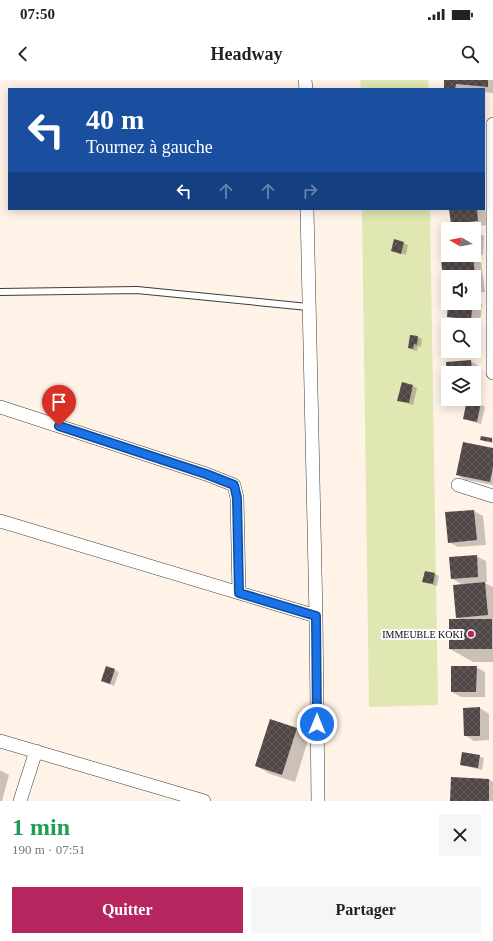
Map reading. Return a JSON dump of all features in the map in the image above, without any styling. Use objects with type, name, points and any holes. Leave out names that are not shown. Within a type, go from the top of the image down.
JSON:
[{"type":"street","points":[[493,124],[493,373]]},
{"type":"street","points":[[307,210],[316,616],[318,801]]},
{"type":"street","points":[[0,407],[206,474],[234,485],[237,498],[239,593]]},
{"type":"street","points":[[458,485],[493,496]]},
{"type":"street","points":[[0,521],[316,616]]},
{"type":"street","points":[[0,741],[36,751],[164,795],[204,801]]},
{"type":"street","points":[[20,801],[36,751]]},
{"type":"lane","points":[[0,292],[137,290],[308,307]]},
{"type":"green space","points":[[360,80],[428,80],[429,88],[361,88]]},
{"type":"green space","points":[[362,210],[430,210],[438,705],[369,707]]},
{"type":"building","points":[[444,80],[488,80],[488,87],[456,84],[455,88],[444,88]]},
{"type":"building","points":[[449,210],[477,210],[478,221],[451,222]]},
{"type":"building","points":[[394,239],[404,242],[401,254],[391,251]]},
{"type":"building","points":[[441,262],[474,262],[474,270],[442,270]]},
{"type":"building","points":[[448,310],[472,310],[471,318],[447,317]]},
{"type":"building","points":[[410,335],[418,336],[417,345],[414,344],[413,349],[408,348]]},
{"type":"building","points":[[471,360],[471,366],[446,366],[446,362]]},
{"type":"building","points":[[402,382],[413,385],[409,403],[397,401]]},
{"type":"building","points":[[466,406],[480,406],[477,422],[463,419]]},
{"type":"building","points":[[481,436],[492,438],[492,442],[480,440]]},
{"type":"building","points":[[463,442],[493,448],[493,467],[490,482],[456,475]]},
{"type":"building","points":[[474,510],[477,540],[448,543],[445,512]]},
{"type":"building","points":[[477,555],[478,577],[451,579],[449,557]]},
{"type":"building","points":[[425,571],[435,573],[433,584],[422,582]]},
{"type":"building","points":[[485,582],[488,615],[456,618],[453,585]]},
{"type":"building","name":"IMMEUBLE KOKI","points":[[449,619],[492,619],[492,649],[449,649]]},
{"type":"building","points":[[106,666],[115,669],[110,684],[101,681]]},
{"type":"building","points":[[451,666],[477,666],[476,692],[451,692]]},
{"type":"building","points":[[480,707],[480,736],[464,736],[463,708]]},
{"type":"building","points":[[270,719],[297,728],[282,775],[255,766]]},
{"type":"building","points":[[462,752],[480,755],[478,768],[460,765]]},
{"type":"building","points":[[451,777],[489,779],[489,801],[450,801]]},
{"type":"place","name":"IMMEUBLE KOKI","points":[[471,634]]},
{"type":"route","points":[[59,426],[206,474],[234,485],[237,498],[239,593],[316,616],[317,724]]}]
